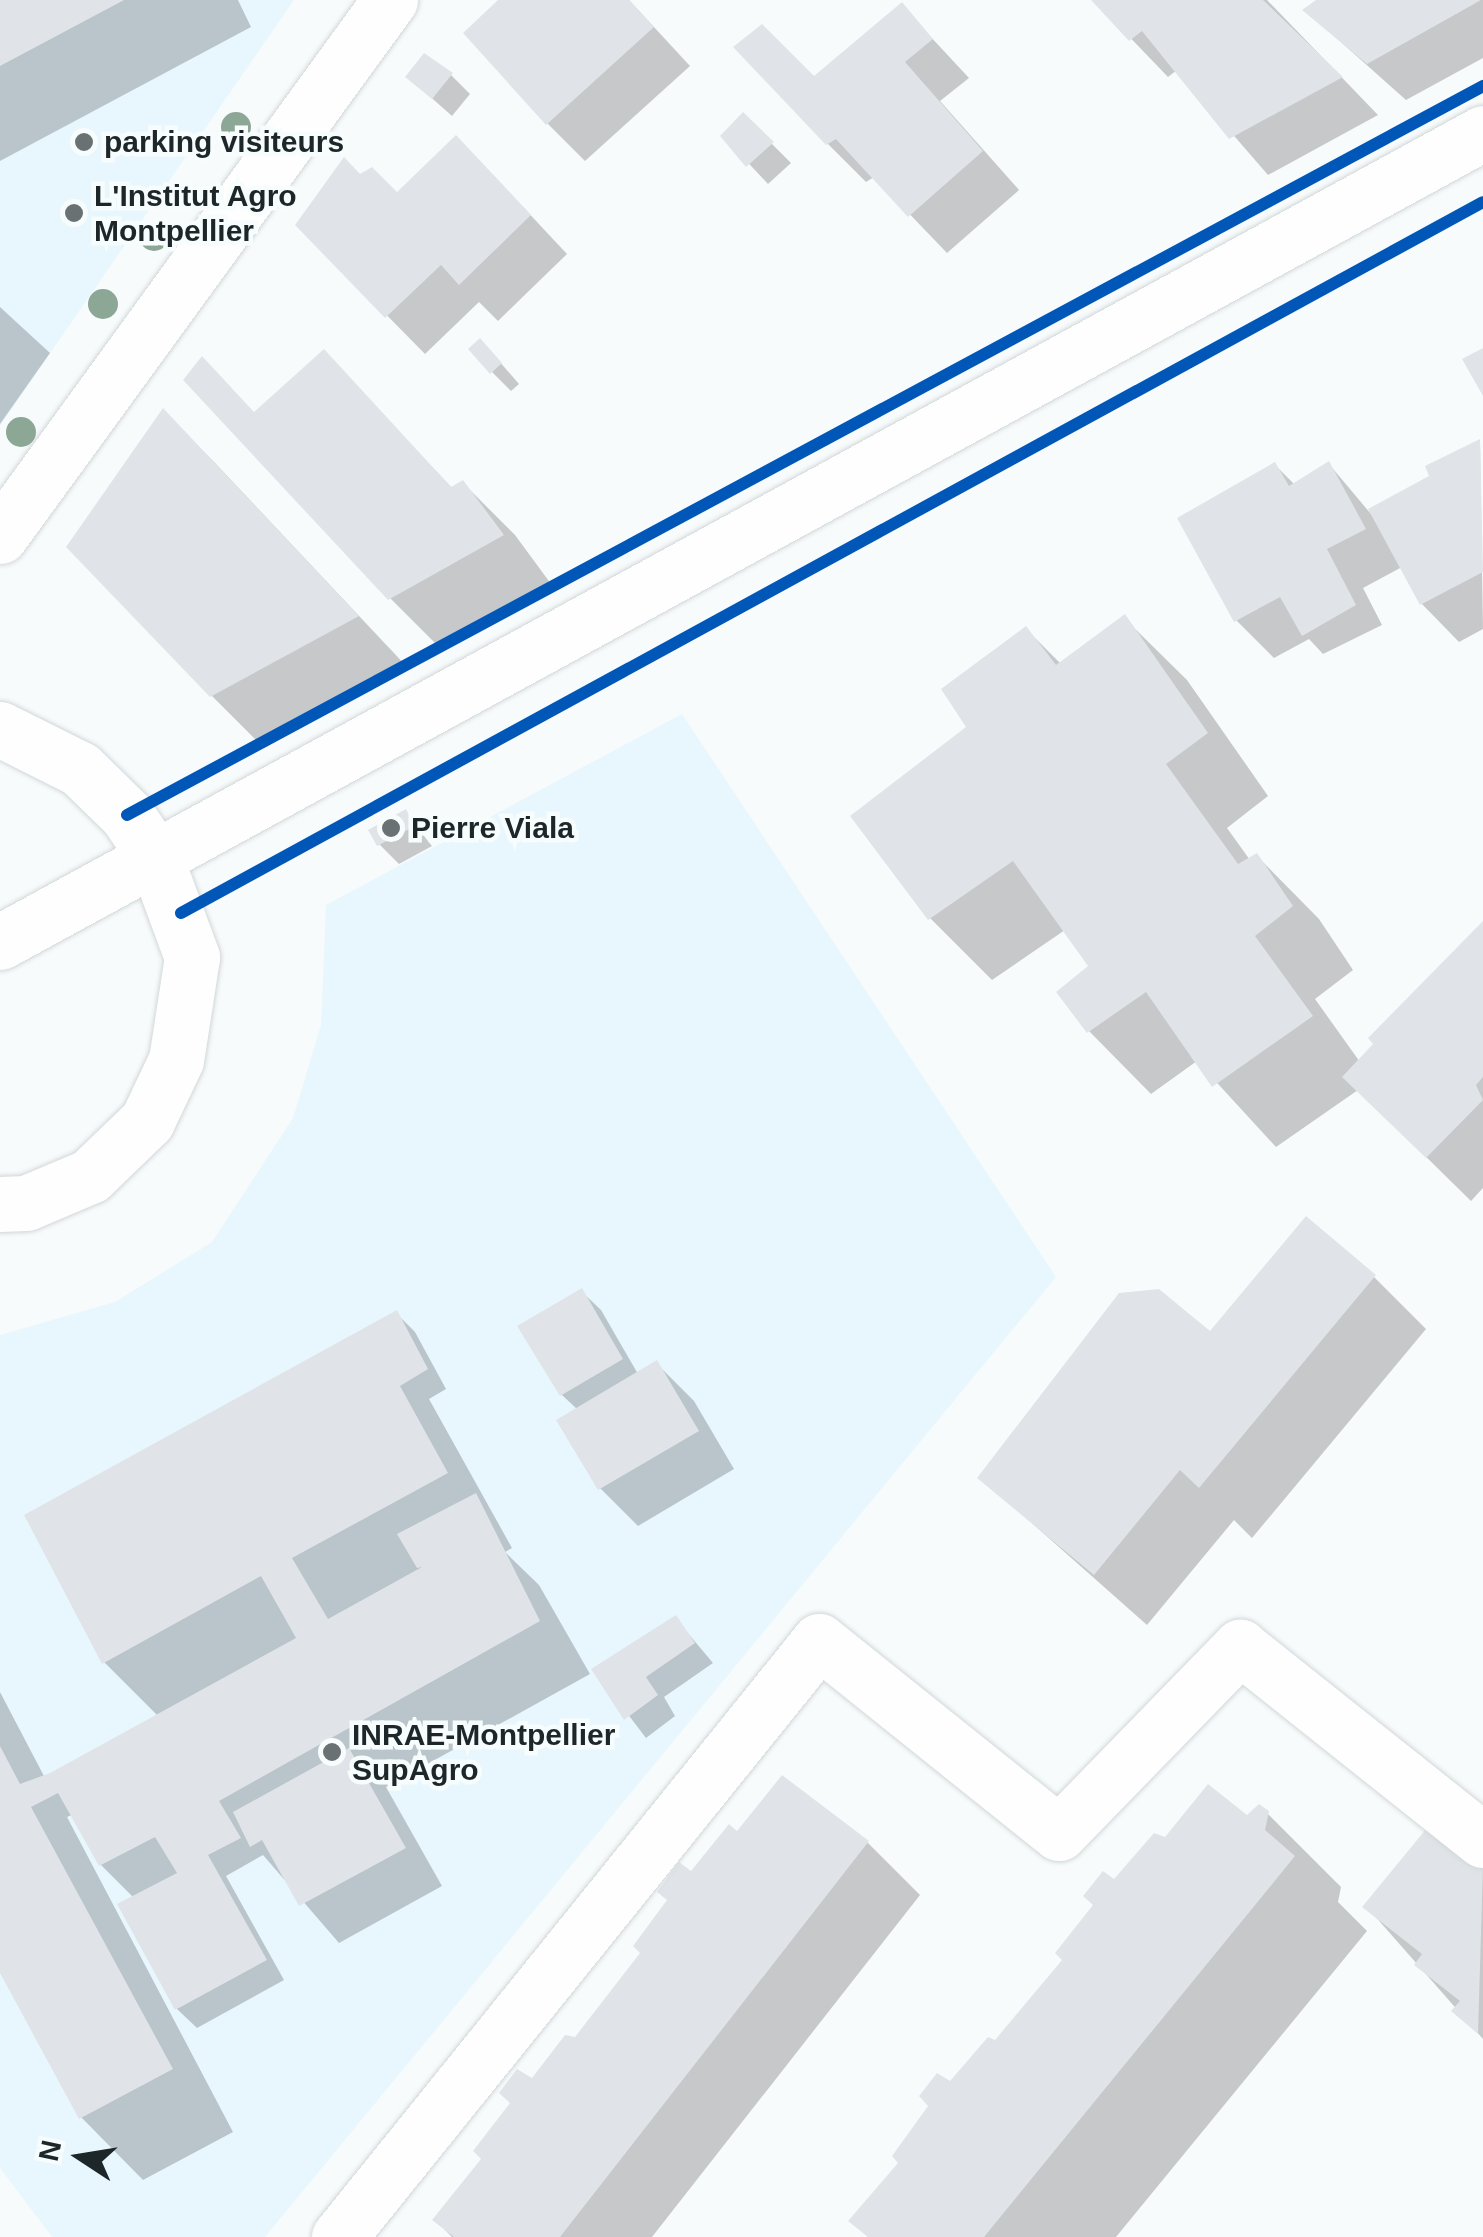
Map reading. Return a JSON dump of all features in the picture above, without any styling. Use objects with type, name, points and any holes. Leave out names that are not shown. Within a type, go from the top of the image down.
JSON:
[{"type":"street","points":[[0,536],[390,0]]},
{"type":"street","points":[[0,942],[1483,134]]},
{"type":"street","points":[[0,728],[80,768],[127,815],[156,857],[192,957],[176,1060],[146,1120],[90,1176],[26,1203],[0,1204]]},
{"type":"street","points":[[339,2237],[819,1641],[1059,1833],[1240,1646],[1483,1840]]},
{"type":"shaded area","name":"L'Institut Agro Montpellier","points":[[0,0],[294,0],[0,426]]},
{"type":"shaded area","name":"INRAE-Montpellier SupAgro","points":[[682,714],[1056,1277],[265,2237],[52,2237],[0,2168],[0,1335],[115,1302],[212,1242],[293,1118],[321,1025],[326,905]]},
{"type":"building","points":[[0,0],[124,0],[0,66]]},
{"type":"building","points":[[498,0],[629,0],[654,27],[546,125],[463,33]]},
{"type":"building","points":[[1091,0],[1263,0],[1343,77],[1229,139],[1142,31],[1129,41]]},
{"type":"building","points":[[1316,0],[1481,0],[1367,64],[1302,10]]},
{"type":"building","points":[[902,2],[933,39],[905,62],[983,151],[908,217],[836,139],[826,145],[733,47],[762,24],[814,76]]},
{"type":"building","points":[[424,53],[453,73],[432,99],[405,77]]},
{"type":"building","points":[[743,112],[774,142],[746,167],[720,136]]},
{"type":"building","points":[[456,135],[531,215],[459,285],[441,265],[385,318],[295,225],[344,157],[360,174],[372,167],[397,192]]},
{"type":"building","points":[[480,338],[502,363],[490,374],[468,349]]},
{"type":"building","points":[[1483,348],[1483,396],[1462,359]]},
{"type":"building","points":[[324,349],[451,487],[463,480],[504,535],[388,600],[183,380],[202,356],[254,412]]},
{"type":"building","points":[[163,408],[359,616],[210,697],[66,547]]},
{"type":"building","points":[[1480,439],[1483,572],[1420,605],[1368,509],[1429,476],[1425,466]]},
{"type":"building","points":[[1329,461],[1366,529],[1327,549],[1356,605],[1302,636],[1280,597],[1234,622],[1177,518],[1275,462],[1289,486]]},
{"type":"building","points":[[1125,614],[1208,733],[1166,764],[1238,864],[1257,853],[1293,906],[1255,936],[1313,1016],[1212,1087],[1146,992],[1087,1033],[1056,992],[1088,966],[1013,861],[928,920],[850,816],[966,727],[941,689],[1026,626],[1056,665]]},
{"type":"building","name":"Pierre Viala","points":[[406,809],[415,826],[377,846],[368,830]]},
{"type":"building","points":[[1483,921],[1483,1077],[1476,1085],[1483,1100],[1426,1158],[1342,1077],[1373,1044],[1368,1038]]},
{"type":"building","points":[[1306,1216],[1376,1275],[1199,1488],[1180,1470],[1094,1575],[977,1478],[1119,1293],[1159,1289],[1210,1331]]},
{"type":"building","points":[[582,1288],[623,1359],[560,1396],[517,1326]]},
{"type":"building","points":[[397,1310],[428,1369],[400,1386],[448,1473],[292,1558],[328,1619],[422,1567],[417,1568],[397,1534],[476,1493],[540,1621],[219,1801],[241,1838],[208,1855],[267,1960],[175,2010],[117,1904],[177,1873],[155,1837],[99,1866],[58,1793],[31,1807],[173,2069],[79,2119],[0,1973],[0,1746],[20,1784],[50,1773],[296,1638],[261,1576],[102,1664],[24,1515]]},
{"type":"building","points":[[657,1360],[699,1431],[598,1490],[556,1420]]},
{"type":"building","points":[[676,1615],[695,1643],[646,1677],[658,1695],[624,1720],[591,1669]]},
{"type":"building","points":[[349,1748],[406,1848],[299,1906],[262,1840],[250,1847],[233,1812]]},
{"type":"building","points":[[782,1775],[869,1841],[560,2237],[454,2237],[432,2220],[481,2159],[473,2151],[510,2103],[499,2093],[517,2069],[532,2078],[565,2035],[575,2037],[640,1953],[633,1946],[667,1900],[657,1892],[679,1862],[691,1871],[729,1824],[737,1831]]},
{"type":"building","points":[[1208,1784],[1247,1815],[1259,1804],[1269,1811],[1265,1830],[1295,1856],[984,2237],[868,2237],[848,2221],[898,2163],[892,2156],[928,2106],[919,2096],[937,2073],[950,2081],[988,2037],[995,2040],[1062,1960],[1055,1953],[1093,1905],[1083,1896],[1103,1871],[1114,1879],[1154,1833],[1165,1837]]},
{"type":"building","points":[[1431,1823],[1483,1866],[1478,2034],[1451,2011],[1460,2001],[1414,1965],[1422,1954],[1362,1907]]},
{"type":"cycle path","points":[[127,815],[1483,86]]},
{"type":"cycle path","points":[[181,913],[1483,202]]},
{"type":"place","name":"parking visiteurs","points":[[84,142]]},
{"type":"place","name":"L'Institut Agro Montpellier","points":[[74,213]]},
{"type":"place","name":"Pierre Viala","points":[[391,828]]},
{"type":"place","name":"INRAE-Montpellier SupAgro","points":[[332,1752]]}]
